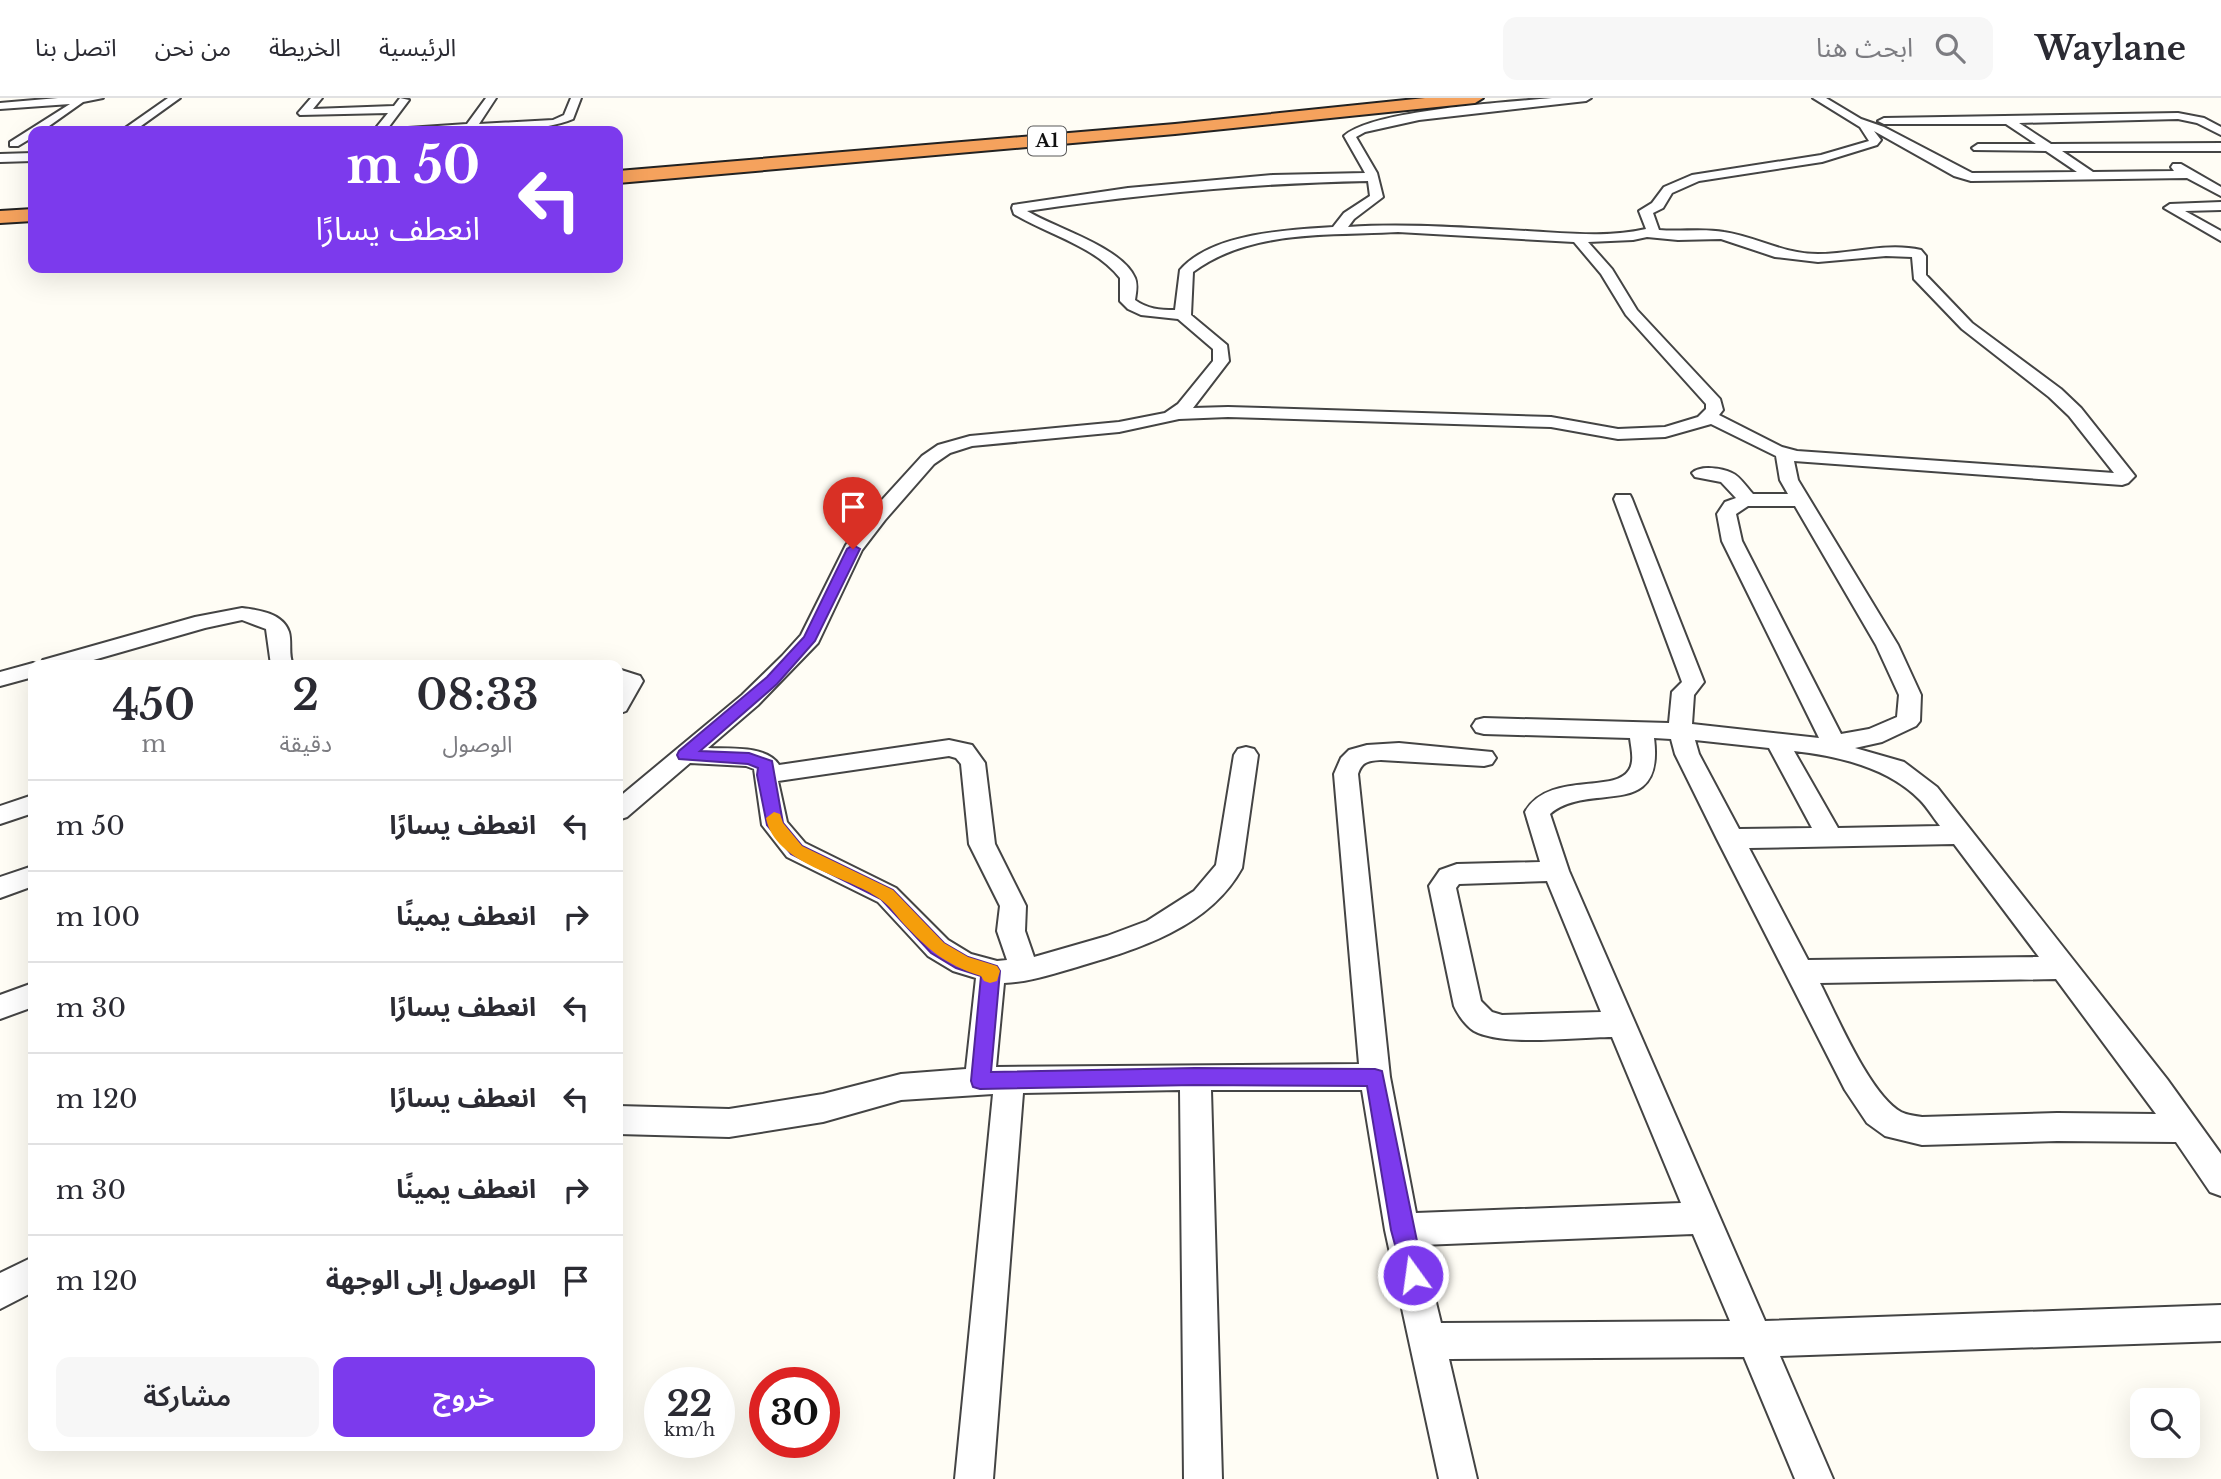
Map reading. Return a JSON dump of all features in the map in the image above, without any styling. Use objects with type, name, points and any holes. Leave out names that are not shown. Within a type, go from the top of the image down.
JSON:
[{"type":"highway","name":"A1","points":[[623,164],[1020,132],[1373,98]]},
{"type":"highway","name":"A1","points":[[623,177],[1175,130],[1475,98]]},
{"type":"highway","points":[[0,202],[28,201]]},
{"type":"highway","points":[[0,217],[28,215]]},
{"type":"street","points":[[0,106],[99,98]]},
{"type":"street","points":[[135,126],[175,98]]},
{"type":"street","points":[[317,98],[304,113],[396,109]]},
{"type":"street","points":[[349,111],[361,98]]},
{"type":"street","points":[[383,126],[406,98]]},
{"type":"street","points":[[471,126],[491,98]]},
{"type":"street","points":[[496,126],[562,121],[569,117],[576,98]]},
{"type":"street","points":[[1338,230],[1349,216],[1377,197],[1372,177],[1350,136],[1355,129],[1428,116],[1586,98]]},
{"type":"street","points":[[1818,98],[1966,176],[2190,174]]},
{"type":"street","points":[[41,126],[81,100]]},
{"type":"street","points":[[2088,117],[2221,192]]},
{"type":"street","points":[[1884,121],[2186,117],[2200,120],[2221,132]]},
{"type":"street","points":[[1858,121],[1872,133],[1894,136]]},
{"type":"street","points":[[2007,121],[2088,174]]},
{"type":"street","points":[[1649,233],[1653,227],[1647,211],[1658,205],[1663,194],[1685,182],[1731,171],[1803,161],[1861,149],[1873,143],[1872,133]]},
{"type":"street","points":[[14,144],[28,135]]},
{"type":"street","points":[[0,144],[28,143]]},
{"type":"street","points":[[1978,148],[2221,147]]},
{"type":"street","points":[[0,158],[28,157]]},
{"type":"street","points":[[1175,414],[1184,408],[1221,361],[1221,348],[1184,314],[1158,315],[1132,306],[1127,301],[1129,288],[1126,275],[1110,261],[1071,238],[1030,219],[1018,208],[1148,190],[1273,179],[1372,177]]},
{"type":"street","points":[[2221,206],[2170,208],[2221,237]]},
{"type":"street","points":[[1184,314],[1184,279],[1188,270],[1206,256],[1267,235],[1398,228],[1578,238],[1649,233],[1678,236],[1721,235],[1741,239],[1776,253],[1808,258],[1841,258],[1886,252],[1916,253],[1919,256],[1919,276],[1942,301],[1967,326],[2055,393],[2075,412],[2126,476],[2122,479],[1784,453],[1710,417]]},
{"type":"street","points":[[623,807],[772,681],[810,638],[853,549],[913,475],[944,449],[970,441],[1119,427],[1175,414],[1228,412],[1551,422],[1618,434],[1665,432],[1700,423],[1710,417],[1715,410],[1714,403],[1631,312],[1607,272],[1578,238]]},
{"type":"street","points":[[1784,453],[1789,480],[1887,645],[1910,695],[1908,721],[1874,736],[1828,745]]},
{"type":"street","points":[[1701,473],[1727,477],[1748,500]]},
{"type":"street","points":[[1623,499],[1693,682],[1690,688],[1683,692],[1680,731],[1687,754],[1856,1081],[1878,1113],[1896,1126],[1922,1131],[2057,1127],[2183,1128]]},
{"type":"street","points":[[1801,500],[1735,502],[1727,509],[1725,517],[1732,541],[1828,745]]},
{"type":"street","points":[[69,660],[202,622],[242,614],[259,617],[274,625],[278,632],[280,660]]},
{"type":"street","points":[[0,679],[28,671]]},
{"type":"street","points":[[623,678],[632,681],[623,697]]},
{"type":"street","points":[[1484,726],[1680,731],[1828,745],[1895,768],[1927,793],[1961,835],[2060,968],[2156,1088],[2221,1181]]},
{"type":"street","points":[[1641,730],[1645,747],[1645,767],[1635,782],[1615,789],[1554,797],[1543,803],[1536,812],[1556,871],[1814,1479]]},
{"type":"street","points":[[1776,740],[1830,837]]},
{"type":"street","points":[[765,775],[949,748],[964,751],[973,763],[982,844],[1013,906],[1011,931],[1025,971]]},
{"type":"street","points":[[1458,1479],[1402,1230],[1375,1077],[1347,768],[1356,757],[1379,752],[1484,758]]},
{"type":"street","points":[[684,755],[749,758],[767,765],[765,775],[775,825],[796,850],[887,895],[938,948],[962,963],[991,971],[1025,971],[1112,946],[1157,929],[1203,898],[1229,868],[1246,755]]},
{"type":"street","points":[[0,815],[28,806]]},
{"type":"street","points":[[1730,839],[1961,835]]},
{"type":"street","points":[[1556,871],[1457,874],[1449,877],[1442,886],[1468,1006],[1483,1022],[1502,1027],[1621,1024]]},
{"type":"street","points":[[0,888],[28,878]]},
{"type":"street","points":[[1800,972],[2060,968]]},
{"type":"street","points":[[974,1479],[995,1081],[991,971]]},
{"type":"street","points":[[0,1007],[28,997]]},
{"type":"street","points":[[1195,1077],[1203,1479]]},
{"type":"street","points":[[623,1120],[729,1123],[823,1108],[901,1087],[995,1081],[1375,1077]]},
{"type":"street","points":[[1402,1230],[1705,1218]]},
{"type":"street","points":[[0,1292],[28,1277]]},
{"type":"street","points":[[1429,1341],[1755,1339],[2221,1323]]},
{"type":"slow traffic","points":[[774,818],[775,825],[796,850],[887,895],[938,948],[962,963],[991,971],[990,976]]},
{"type":"route","points":[[853,549],[810,638],[772,681],[684,755],[749,758],[767,765],[765,775],[775,825],[796,850],[887,895],[938,948],[962,963],[991,971],[980,1081],[1375,1077],[1402,1230],[1413,1275]]}]
